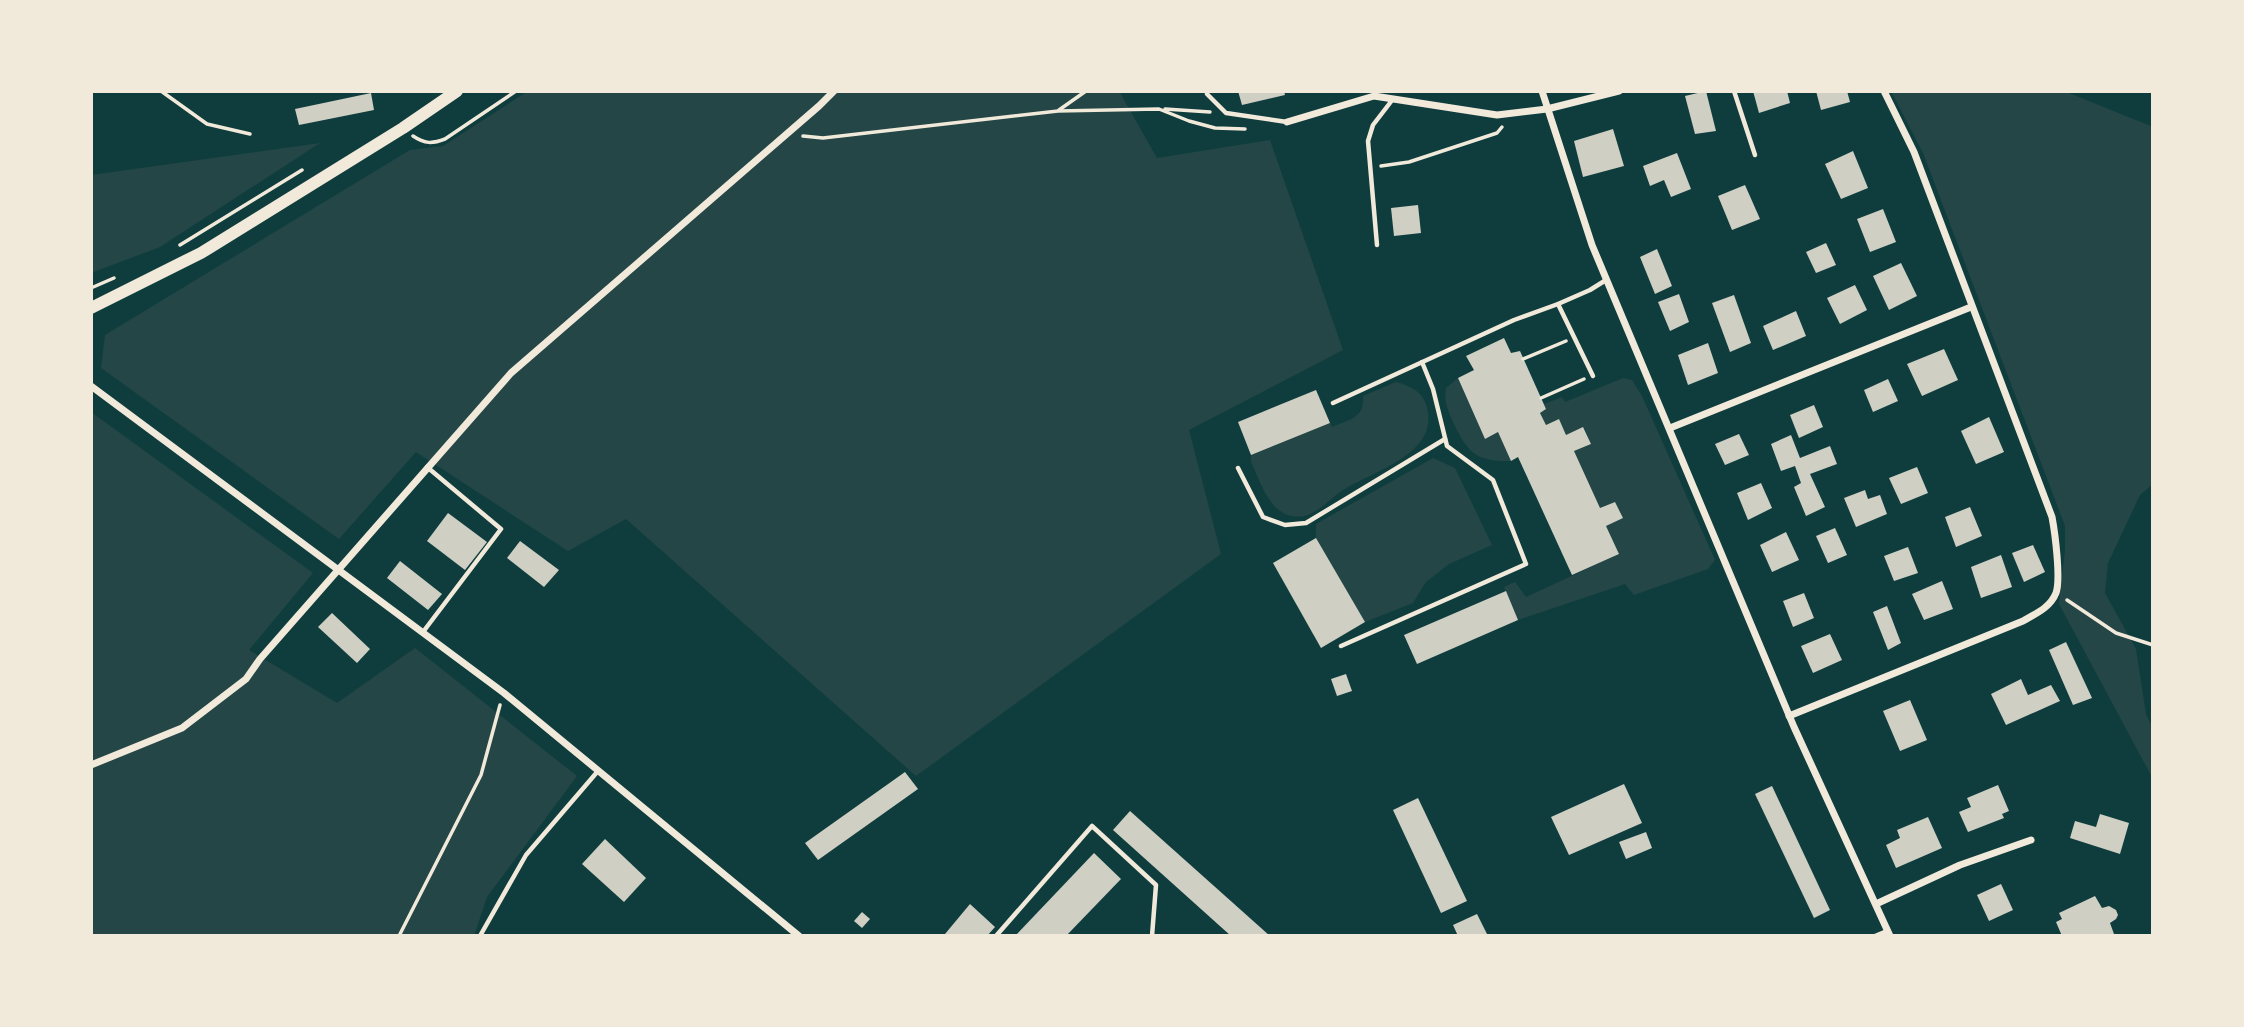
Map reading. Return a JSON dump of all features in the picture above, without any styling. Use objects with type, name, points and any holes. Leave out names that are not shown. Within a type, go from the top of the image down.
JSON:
[{"type":"main road","points":[[91,308],[201,253],[457,91]]},
{"type":"street","points":[[91,765],[182,728],[246,679],[337,570],[511,373],[834,91]]},
{"type":"street","points":[[1542,91],[1592,245],[1606,279],[1789,716],[1889,933]]},
{"type":"street","points":[[1287,122],[1374,96],[1497,115],[1546,109],[1619,91]]},
{"type":"street","points":[[1789,716],[2023,621],[2044,610],[2056,593],[2057,546],[2052,517],[1914,152],[1884,91]]},
{"type":"street","points":[[1670,429],[1971,307]]},
{"type":"street","points":[[91,386],[504,693],[799,936]]},
{"type":"street","points":[[1876,904],[1960,865],[2031,839]]},
{"type":"lane","points":[[1207,91],[1226,113],[1287,122]]},
{"type":"lane","points":[[1734,91],[1755,155]]},
{"type":"lane","points":[[1377,244],[1368,141],[1373,125],[1394,99]]},
{"type":"lane","points":[[1332,403],[1514,320],[1590,290],[1606,279]]},
{"type":"lane","points":[[1558,304],[1593,376]]},
{"type":"lane","points":[[1341,646],[1526,564],[1493,480],[1447,446],[1433,388],[1422,362]]},
{"type":"lane","points":[[1238,468],[1263,517],[1285,525],[1306,523],[1446,439]]},
{"type":"lane","points":[[423,632],[501,529],[427,467]]},
{"type":"lane","points":[[480,936],[526,855],[598,771]]},
{"type":"lane","points":[[996,936],[1093,826],[1156,885],[1152,936]]},
{"type":"lane","points":[[1875,936],[1889,933]]},
{"type":"path","points":[[161,91],[207,124],[250,134]]},
{"type":"path","points":[[402,128],[421,142],[433,144],[516,91]]},
{"type":"path","points":[[1058,111],[1086,91]]},
{"type":"path","points":[[788,132],[823,138],[1058,111],[1159,109],[1226,113]]},
{"type":"path","points":[[1159,109],[1215,128],[1246,129]]},
{"type":"path","points":[[1371,168],[1409,162],[1497,133],[1516,113]]},
{"type":"path","points":[[174,249],[304,170]]},
{"type":"path","points":[[91,288],[115,278]]},
{"type":"path","points":[[1523,359],[1574,337]]},
{"type":"path","points":[[1541,398],[1593,376]]},
{"type":"path","points":[[2056,593],[2116,633],[2153,645]]},
{"type":"path","points":[[399,936],[481,775],[504,693]]},
{"type":"shaded area","points":[[528,91],[1119,91],[1157,158],[1270,140],[1343,350],[1189,430],[1221,554],[916,776],[626,519],[568,551],[416,452],[339,539],[101,368],[105,335],[410,150],[443,146]]},
{"type":"shaded area","points":[[1891,91],[2064,91],[2153,127],[2153,484],[2140,495],[2108,563],[2105,593],[2136,649],[2146,714],[2153,729],[2153,779],[2059,604],[2065,526],[1923,153]]},
{"type":"shaded area","points":[[320,143],[160,247],[91,273],[91,175]]},
{"type":"shaded area","points":[[1458,378],[1485,439],[1498,432],[1511,461],[1480,457],[1462,440],[1447,408],[1445,397],[1446,388]]},
{"type":"shaded area","points":[[1623,378],[1632,380],[1642,396],[1715,560],[1708,569],[1634,595],[1625,584],[1518,620],[1504,587],[1515,582],[1526,597],[1619,554],[1606,526],[1622,518],[1615,502],[1600,508],[1574,451],[1591,444],[1584,428],[1566,435],[1559,419],[1546,425],[1540,413],[1546,409],[1544,404],[1562,397],[1565,402]]},
{"type":"shaded area","points":[[1396,382],[1420,394],[1427,408],[1428,424],[1423,438],[1414,449],[1386,468],[1343,490],[1307,515],[1292,516],[1277,509],[1262,486],[1251,462],[1251,455],[1330,423],[1332,427],[1355,417],[1362,409],[1363,396]]},
{"type":"shaded area","points":[[91,412],[313,573],[249,650],[337,703],[415,648],[577,776],[487,897],[474,936],[91,936]]},
{"type":"shaded area","points":[[1433,458],[1455,468],[1492,545],[1449,564],[1426,582],[1413,603],[1365,622],[1316,538],[1316,524]]},
{"type":"building","points":[[1238,91],[1284,91],[1285,95],[1242,105]]},
{"type":"building","points":[[1706,91],[1716,131],[1695,134],[1685,96]]},
{"type":"building","points":[[1753,91],[1787,91],[1790,103],[1759,113]]},
{"type":"building","points":[[1816,91],[1847,91],[1850,102],[1821,110]]},
{"type":"building","points":[[371,93],[374,110],[299,125],[295,109]]},
{"type":"building","points":[[1613,129],[1624,166],[1583,177],[1574,141]]},
{"type":"building","points":[[1853,151],[1868,188],[1841,199],[1825,164]]},
{"type":"building","points":[[1677,153],[1691,189],[1671,197],[1664,180],[1650,186],[1643,166]]},
{"type":"building","points":[[1745,185],[1760,219],[1732,230],[1718,196]]},
{"type":"building","points":[[1418,205],[1421,233],[1394,236],[1391,208]]},
{"type":"building","points":[[1883,209],[1896,242],[1870,252],[1857,219]]},
{"type":"building","points":[[1826,243],[1836,265],[1816,273],[1806,252]]},
{"type":"building","points":[[1657,249],[1672,286],[1655,294],[1640,257]]},
{"type":"building","points":[[1901,263],[1917,296],[1889,310],[1873,276]]},
{"type":"building","points":[[1855,285],[1867,310],[1840,324],[1827,298]]},
{"type":"building","points":[[1679,294],[1689,322],[1670,331],[1658,302]]},
{"type":"building","points":[[1734,295],[1751,343],[1730,352],[1712,303]]},
{"type":"building","points":[[1796,311],[1806,336],[1773,350],[1763,326]]},
{"type":"building","points":[[1504,338],[1511,353],[1520,351],[1546,409],[1540,413],[1546,425],[1559,419],[1566,435],[1583,427],[1591,444],[1574,451],[1600,508],[1615,502],[1623,518],[1606,526],[1619,554],[1572,575],[1518,457],[1511,461],[1498,432],[1485,439],[1458,378],[1474,370],[1466,356]]},
{"type":"building","points":[[1708,343],[1718,373],[1688,385],[1678,355]]},
{"type":"building","points":[[1944,349],[1958,380],[1922,396],[1907,364]]},
{"type":"building","points":[[1888,379],[1898,401],[1873,412],[1864,390]]},
{"type":"building","points":[[1316,390],[1330,423],[1251,455],[1238,422]]},
{"type":"building","points":[[1814,405],[1823,427],[1799,438],[1790,415]]},
{"type":"building","points":[[1989,417],[2004,452],[1976,464],[1961,431]]},
{"type":"building","points":[[1739,434],[1749,455],[1725,465],[1715,444]]},
{"type":"building","points":[[1791,435],[1800,458],[1830,446],[1837,464],[1810,474],[1825,507],[1806,516],[1794,487],[1801,483],[1795,466],[1781,471],[1771,444]]},
{"type":"building","points":[[1917,467],[1928,493],[1901,504],[1889,478]]},
{"type":"building","points":[[1761,483],[1772,508],[1748,520],[1737,493]]},
{"type":"building","points":[[1865,490],[1868,499],[1880,495],[1887,514],[1856,527],[1844,498]]},
{"type":"building","points":[[1970,507],[1982,536],[1956,547],[1945,517]]},
{"type":"building","points":[[448,513],[487,542],[465,570],[427,541]]},
{"type":"building","points":[[1835,528],[1847,555],[1828,563],[1816,536]]},
{"type":"building","points":[[1786,532],[1799,560],[1772,572],[1760,545]]},
{"type":"building","points":[[1316,538],[1365,622],[1321,648],[1273,563]]},
{"type":"building","points":[[520,541],[559,570],[544,587],[507,558]]},
{"type":"building","points":[[2033,545],[2045,572],[2024,582],[2012,553]]},
{"type":"building","points":[[1908,547],[1918,573],[1894,581],[1884,556]]},
{"type":"building","points":[[2001,555],[2012,587],[1981,598],[1971,567]]},
{"type":"building","points":[[400,561],[442,594],[428,610],[387,578]]},
{"type":"building","points":[[1942,581],[1953,609],[1924,620],[1912,594]]},
{"type":"building","points":[[1506,591],[1518,620],[1417,664],[1404,635]]},
{"type":"building","points":[[1804,593],[1814,618],[1793,627],[1783,601]]},
{"type":"building","points":[[1887,606],[1901,643],[1888,650],[1873,612]]},
{"type":"building","points":[[332,613],[370,649],[357,663],[318,627]]},
{"type":"building","points":[[1830,634],[1842,660],[1813,673],[1801,646]]},
{"type":"building","points":[[2066,642],[2092,698],[2073,705],[2049,650]]},
{"type":"building","points":[[1346,674],[1352,691],[1337,696],[1331,679]]},
{"type":"building","points":[[2021,679],[2028,695],[2051,685],[2060,701],[2006,725],[1991,694]]},
{"type":"building","points":[[1910,700],[1927,740],[1900,751],[1883,711]]},
{"type":"building","points":[[905,772],[918,789],[818,860],[805,843]]},
{"type":"building","points":[[1624,784],[1642,823],[1569,855],[1551,817]]},
{"type":"building","points":[[1998,785],[2009,811],[2002,814],[2004,818],[1968,832],[1959,812],[1971,807],[1967,798]]},
{"type":"building","points":[[1772,786],[1830,910],[1814,918],[1755,794]]},
{"type":"building","points":[[1418,798],[1467,901],[1441,913],[1393,810]]},
{"type":"building","points":[[1130,811],[1270,936],[1231,936],[1113,830]]},
{"type":"building","points":[[2100,814],[2129,823],[2120,854],[2070,838],[2075,821],[2096,827]]},
{"type":"building","points":[[1928,817],[1942,848],[1896,868],[1886,845],[1900,838],[1897,830]]},
{"type":"building","points":[[1646,832],[1652,848],[1626,859],[1619,842]]},
{"type":"building","points":[[605,839],[646,878],[624,902],[582,864]]},
{"type":"building","points":[[1094,853],[1121,879],[1066,936],[1015,936]]},
{"type":"building","points":[[2001,884],[2013,910],[1989,921],[1977,895]]},
{"type":"building","points":[[2095,896],[2102,908],[2109,906],[2116,910],[2118,915],[2110,923],[2114,934],[2062,936],[2056,922],[2062,919],[2059,913]]},
{"type":"building","points":[[970,904],[995,927],[987,936],[945,934]]},
{"type":"building","points":[[862,912],[870,919],[862,928],[854,921]]},
{"type":"building","points":[[1477,914],[1488,936],[1458,936],[1453,925]]}]
